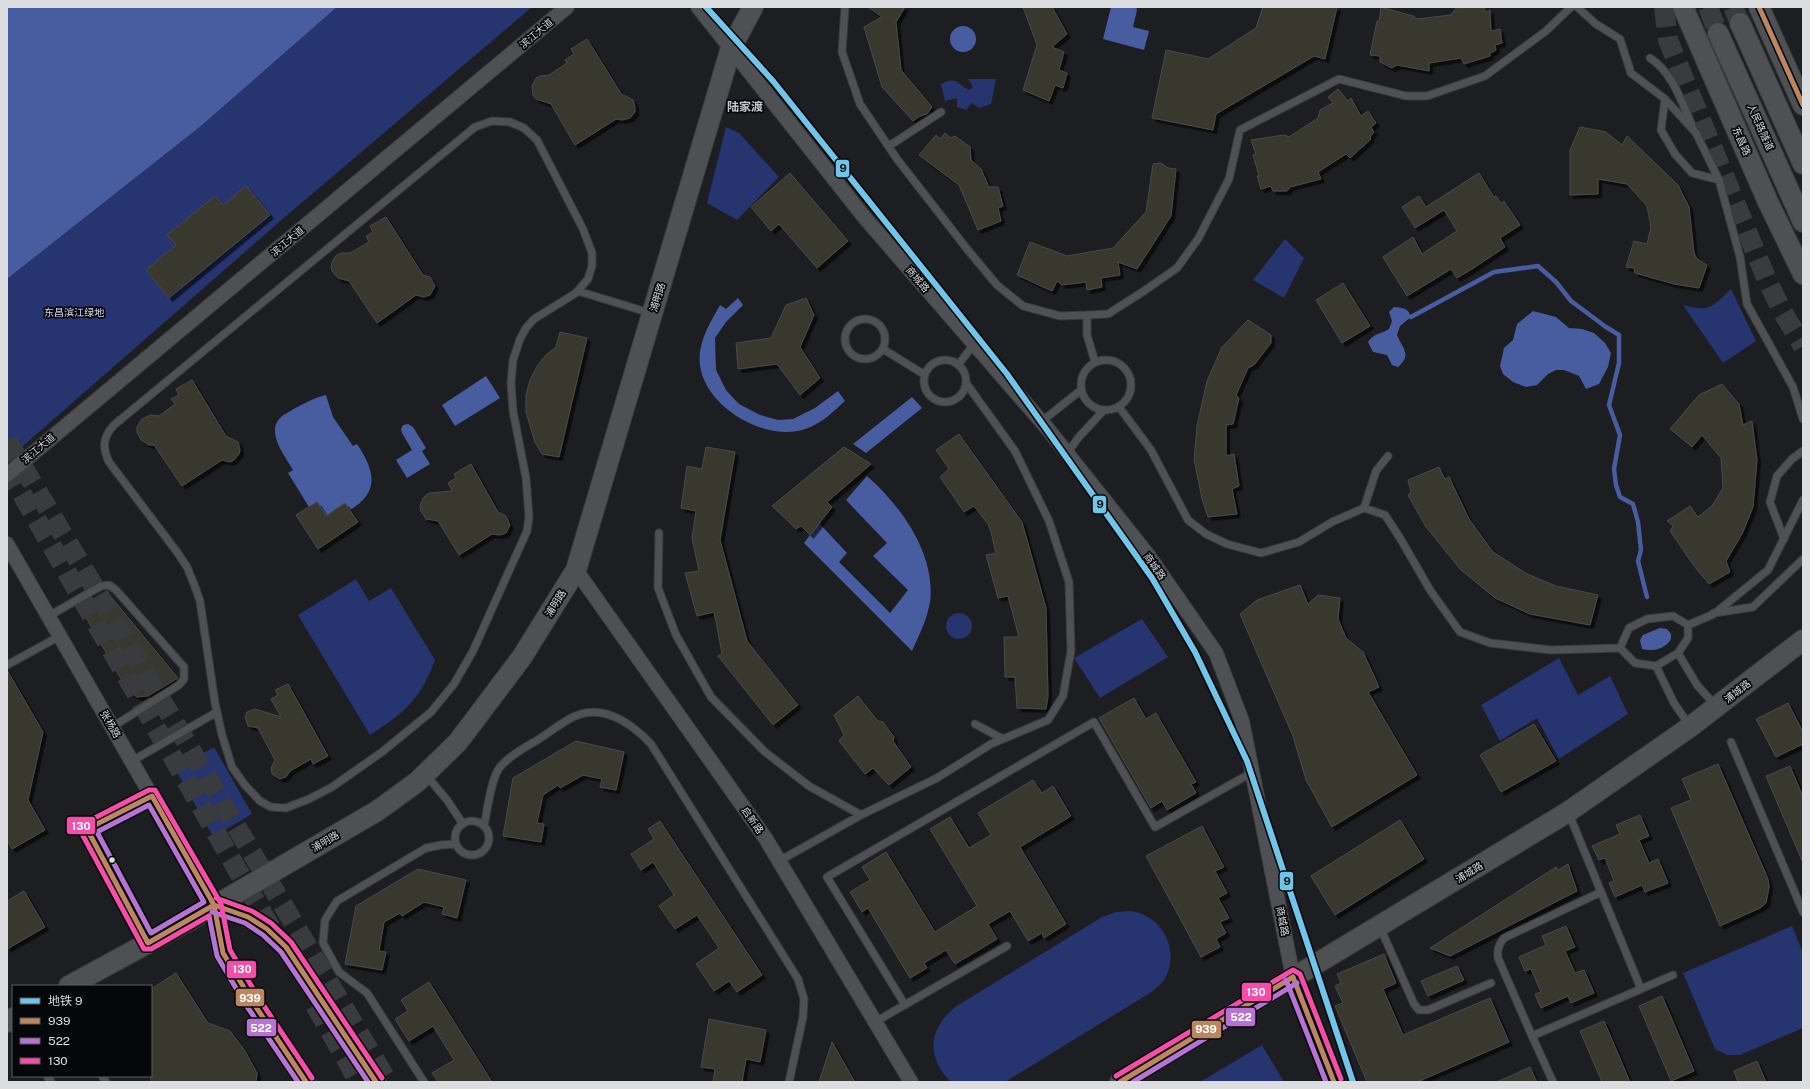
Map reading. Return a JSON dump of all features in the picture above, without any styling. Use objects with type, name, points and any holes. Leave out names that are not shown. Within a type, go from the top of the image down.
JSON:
[{"type":"main road","name":"浦明路","points":[[71,985],[148,943],[377,811],[426,774],[458,742],[522,657],[576,570],[731,48],[753,7]]},
{"type":"main road","name":"东昌路","points":[[1683,7],[1768,202],[1803,274]]},
{"type":"main road","points":[[1759,7],[1803,105]]},
{"type":"main road","points":[[1740,23],[1803,164]]},
{"type":"main road","name":"人民路隧道","points":[[1718,33],[1803,222]]},
{"type":"main road","name":"浦城路","points":[[1120,1082],[1568,812],[1716,707],[1803,640]]},
{"type":"main road","points":[[214,905],[248,917],[267,929],[286,947],[376,1082]]},
{"type":"main road","name":"张杨路","points":[[214,905],[223,952],[252,1001],[306,1082]]},
{"type":"main road","name":"商城路","points":[[1294,977],[1334,1082]]},
{"type":"street","name":"滨江大道","points":[[7,475],[567,7]]},
{"type":"street","name":"商城路","points":[[698,7],[865,218],[1041,422],[1148,555],[1216,653],[1242,721],[1294,977]]},
{"type":"street","name":"张杨路","points":[[7,544],[214,905]]},
{"type":"street","name":"启新路","points":[[576,570],[766,839],[911,1082]]},
{"type":"lane","points":[[845,7],[842,52],[860,104],[889,146],[967,249],[997,285],[1023,306],[1060,316],[1108,314],[1144,292],[1177,268],[1198,239],[1229,179],[1240,130],[1339,79],[1406,96],[1427,96],[1485,76],[1546,31],[1571,7]]},
{"type":"lane","points":[[1577,7],[1596,24],[1620,39],[1631,73],[1665,99],[1696,133]]},
{"type":"lane","points":[[1650,58],[1660,65],[1674,84],[1719,180],[1740,257],[1747,304],[1793,387],[1803,419]]},
{"type":"lane","points":[[1665,99],[1662,130],[1675,154],[1692,173],[1719,180]]},
{"type":"lane","points":[[889,146],[941,112]]},
{"type":"lane","points":[[492,121],[510,122],[524,128],[537,140],[583,229],[592,253],[592,266],[588,279],[578,291],[534,319],[526,328],[520,339],[513,360],[511,383],[514,412],[526,478],[529,517],[527,531],[473,651],[454,684],[431,712],[382,752],[332,787],[286,808],[271,807],[260,801],[245,785],[232,767],[222,735],[217,712],[204,619],[194,584],[177,552],[108,462],[104,451],[104,442],[108,432],[475,127],[492,121]]},
{"type":"lane","points":[[578,291],[652,314]]},
{"type":"lane","points":[[1087,315],[1087,335],[1095,362]]},
{"type":"lane","points":[[867,319],[874,321],[883,330],[885,336],[883,349],[873,358],[860,359],[848,351],[845,345],[846,332],[855,322],[867,319]]},
{"type":"lane","points":[[958,365],[974,344]]},
{"type":"lane","points":[[883,349],[924,375]]},
{"type":"lane","points":[[1111,360],[1119,364],[1130,377],[1130,394],[1126,401],[1119,407],[1112,410],[1103,411],[1089,404],[1084,397],[1081,390],[1083,374],[1088,367],[1095,362],[1111,360]]},
{"type":"lane","points":[[940,361],[952,362],[958,365],[965,376],[966,382],[964,390],[960,396],[948,403],[941,402],[928,395],[923,382],[924,375],[928,368],[940,361]]},
{"type":"lane","points":[[779,861],[861,815],[936,778],[991,744],[1048,720],[1063,696],[1071,651],[1069,582],[1049,521],[1015,451],[966,382]]},
{"type":"lane","points":[[1041,422],[1081,390]]},
{"type":"lane","points":[[1119,407],[1151,450],[1188,520],[1206,534],[1227,544],[1261,553],[1299,542],[1332,522],[1364,508],[1385,515],[1430,590],[1460,632],[1490,643],[1551,650],[1620,648],[1635,663],[1656,666],[1678,653],[1688,638],[1688,625]]},
{"type":"lane","points":[[1067,454],[1078,438],[1103,411]]},
{"type":"lane","points":[[1784,539],[1770,502],[1777,476],[1792,459],[1803,451]]},
{"type":"lane","points":[[1364,508],[1376,471],[1388,456]]},
{"type":"lane","points":[[1714,614],[1768,570],[1803,500]]},
{"type":"lane","points":[[659,533],[658,588],[676,635],[711,697],[765,752],[809,786],[861,815]]},
{"type":"lane","points":[[1688,625],[1714,614],[1753,607],[1802,560]]},
{"type":"lane","points":[[49,616],[101,586],[109,585],[116,590],[184,667],[184,680],[179,685],[112,727]]},
{"type":"lane","points":[[1620,648],[1629,628],[1647,619],[1672,616],[1688,625]]},
{"type":"lane","points":[[7,665],[60,636]]},
{"type":"lane","points":[[1678,653],[1697,686],[1716,707]]},
{"type":"lane","points":[[1656,666],[1674,703],[1690,726]]},
{"type":"lane","points":[[132,761],[217,712]]},
{"type":"lane","points":[[484,826],[492,785],[499,768],[512,756],[574,717],[596,712],[619,718],[636,729],[651,744],[798,980],[804,999],[803,1017],[789,1082]]},
{"type":"lane","points":[[905,1005],[827,877],[1094,722],[1155,827],[1253,772]]},
{"type":"lane","points":[[975,724],[1003,739]]},
{"type":"lane","points":[[1731,742],[1803,912]]},
{"type":"lane","points":[[426,774],[447,800],[463,824]]},
{"type":"lane","points":[[148,943],[87,829],[152,796]]},
{"type":"lane","points":[[1568,812],[1641,988]]},
{"type":"lane","points":[[474,821],[484,826],[487,831],[488,841],[483,851],[473,855],[468,855],[459,849],[456,844],[456,833],[463,824],[474,821]]},
{"type":"lane","points":[[424,1082],[367,993],[339,972],[323,943],[325,920],[337,902],[426,848],[456,844]]},
{"type":"lane","points":[[1553,1082],[1498,958],[1497,951],[1499,944],[1511,934],[1601,892]]},
{"type":"lane","points":[[1379,926],[1414,1004],[1419,1010],[1428,1010],[1491,983]]},
{"type":"lane","points":[[875,1022],[1007,946]]},
{"type":"lane","points":[[1532,1036],[1673,975]]},
{"type":"green space","name":"东昌滨江绿地","points":[[337,7],[532,7],[278,223],[7,460],[7,279],[201,126]]},
{"type":"green space","points":[[968,79],[996,79],[991,104],[979,108],[972,103],[966,110],[957,107],[957,98],[945,101],[941,84],[956,81],[969,90],[973,87]]},
{"type":"green space","points":[[726,127],[739,133],[779,177],[737,220],[707,203]]},
{"type":"green space","points":[[1285,239],[1304,258],[1284,298],[1253,280]]},
{"type":"green space","points":[[1731,289],[1756,341],[1723,363],[1683,305],[1699,308],[1710,307]]},
{"type":"green space","points":[[356,579],[369,601],[391,588],[435,660],[424,685],[410,704],[393,719],[370,735],[298,615]]},
{"type":"green space","points":[[959,613],[968,617],[972,626],[968,635],[959,639],[950,635],[946,626],[950,617]]},
{"type":"green space","points":[[1142,619],[1168,657],[1100,698],[1074,658]]},
{"type":"green space","points":[[1559,658],[1578,695],[1610,676],[1628,714],[1559,759],[1537,718],[1500,741],[1481,705]]},
{"type":"green space","points":[[214,747],[252,814],[213,837],[175,769]]},
{"type":"green space","points":[[1131,911],[1143,914],[1154,921],[1160,928],[1169,944],[1171,953],[1168,971],[1164,980],[1153,991],[1005,1082],[951,1082],[937,1063],[934,1053],[934,1044],[935,1034],[939,1025],[955,1007],[1102,917],[1116,912]]},
{"type":"green space","points":[[1792,926],[1803,953],[1803,1028],[1740,1055],[1727,1055],[1715,1049],[1683,973]]},
{"type":"green space","points":[[1262,1045],[1284,1082],[1200,1082]]},
{"type":"shaded area","points":[[7,7],[337,7],[201,126],[7,279]]},
{"type":"shaded area","points":[[1111,7],[1136,7],[1137,10],[1133,27],[1149,31],[1144,50],[1103,39]]},
{"type":"shaded area","points":[[963,26],[972,30],[976,39],[972,48],[963,52],[954,48],[950,39],[954,30]]},
{"type":"shaded area","points":[[738,298],[743,305],[726,322],[715,338],[716,370],[726,390],[739,404],[760,415],[778,420],[793,419],[815,408],[838,391],[845,401],[823,420],[808,428],[792,432],[775,431],[741,419],[726,408],[713,395],[704,381],[700,365],[700,349],[702,341],[708,326],[720,305],[726,309]]},
{"type":"shaded area","points":[[1394,307],[1405,309],[1411,317],[1400,326],[1397,335],[1405,352],[1405,359],[1398,367],[1392,365],[1387,355],[1373,352],[1368,342],[1375,335],[1389,329],[1392,321],[1389,312]]},
{"type":"shaded area","points":[[1533,311],[1556,317],[1569,328],[1582,329],[1594,333],[1605,343],[1611,353],[1608,367],[1599,384],[1586,389],[1579,376],[1564,370],[1556,370],[1548,374],[1537,385],[1526,387],[1513,382],[1503,374],[1500,366],[1504,348],[1513,340],[1517,324]]},
{"type":"shaded area","points":[[486,376],[500,398],[455,426],[442,405]]},
{"type":"shaded area","points":[[326,395],[333,417],[353,446],[357,444],[363,454],[372,480],[367,495],[360,503],[350,510],[345,503],[334,510],[330,522],[317,502],[309,507],[288,473],[293,470],[281,451],[275,430],[281,417],[308,401]]},
{"type":"shaded area","points":[[912,397],[922,408],[866,453],[853,444]]},
{"type":"shaded area","points":[[408,424],[413,427],[426,448],[422,451],[430,464],[407,478],[396,460],[412,450],[401,429],[403,425]]},
{"type":"shaded area","points":[[867,476],[892,502],[914,532],[922,549],[927,566],[930,584],[929,609],[912,651],[804,543],[819,523],[847,553],[839,562],[890,613],[908,590],[873,556],[887,543],[846,500]]},
{"type":"shaded area","points":[[1660,628],[1667,629],[1671,634],[1671,639],[1658,649],[1642,649],[1640,640],[1643,635]]},
{"type":"building","points":[[868,7],[905,7],[896,22],[901,70],[932,107],[927,114],[920,116],[913,121],[882,87],[864,27],[882,17]]},
{"type":"building","points":[[1023,7],[1052,7],[1067,34],[1052,47],[1064,52],[1059,70],[1067,73],[1063,88],[1055,85],[1049,101],[1023,90],[1037,45]]},
{"type":"building","points":[[1263,7],[1337,7],[1325,59],[1314,56],[1216,114],[1213,130],[1152,118],[1166,50],[1208,59],[1256,28]]},
{"type":"building","points":[[1381,7],[1413,16],[1417,19],[1451,15],[1456,8],[1484,7],[1486,12],[1490,10],[1491,31],[1500,29],[1502,43],[1495,45],[1496,50],[1490,53],[1490,56],[1464,64],[1461,58],[1429,63],[1429,71],[1397,65],[1392,68],[1380,62],[1380,56],[1370,55]]},
{"type":"building","points":[[587,39],[622,95],[633,100],[635,112],[630,118],[622,120],[616,119],[575,145],[551,104],[536,99],[533,95],[532,86],[536,78],[549,75],[567,63],[565,60],[574,54],[571,49]]},
{"type":"building","points":[[1338,89],[1348,101],[1351,98],[1361,116],[1368,111],[1376,123],[1371,127],[1374,132],[1370,137],[1371,139],[1350,158],[1346,154],[1318,172],[1321,179],[1290,187],[1287,191],[1273,191],[1271,186],[1261,189],[1253,155],[1256,154],[1251,140],[1284,135],[1289,137],[1318,118],[1320,110],[1333,103],[1328,97]]},
{"type":"building","points":[[1580,127],[1606,132],[1622,145],[1627,136],[1678,185],[1689,207],[1694,253],[1697,259],[1707,265],[1699,288],[1674,284],[1635,273],[1634,268],[1626,267],[1634,241],[1647,244],[1651,227],[1647,206],[1627,184],[1598,179],[1598,194],[1570,195],[1570,150]]},
{"type":"building","points":[[945,133],[951,138],[955,136],[970,147],[971,160],[981,169],[989,187],[998,187],[1003,206],[998,208],[1001,221],[978,230],[959,185],[919,155],[936,135],[940,139]]},
{"type":"building","points":[[1161,163],[1168,168],[1176,169],[1171,216],[1137,269],[1118,262],[1120,275],[1101,278],[1102,287],[1087,290],[1086,282],[1062,285],[1057,281],[1052,291],[1017,275],[1030,242],[1067,256],[1113,248],[1146,212],[1153,164]]},
{"type":"building","points":[[790,173],[848,241],[817,268],[779,224],[771,231],[751,207]]},
{"type":"building","points":[[1479,173],[1494,197],[1496,196],[1501,203],[1504,201],[1520,225],[1500,238],[1505,247],[1472,269],[1457,278],[1451,269],[1407,296],[1383,257],[1413,237],[1422,254],[1457,231],[1444,210],[1415,228],[1402,207],[1419,196],[1426,207]]},
{"type":"building","points":[[246,186],[270,215],[169,298],[146,270],[176,245],[167,235],[215,196],[223,205]]},
{"type":"building","points":[[386,217],[423,275],[430,277],[435,286],[430,295],[424,297],[416,295],[377,323],[349,281],[338,278],[332,271],[331,266],[337,255],[341,253],[350,253],[369,242],[366,236],[373,232],[370,226]]},
{"type":"building","points":[[1343,283],[1370,326],[1342,343],[1316,300]]},
{"type":"building","points":[[806,298],[814,315],[800,347],[820,378],[800,395],[777,364],[738,369],[736,343],[771,338],[786,305]]},
{"type":"building","points":[[1248,320],[1271,335],[1271,343],[1254,365],[1248,368],[1236,395],[1239,398],[1233,424],[1226,425],[1226,456],[1234,454],[1239,486],[1232,489],[1237,514],[1208,517],[1202,499],[1194,459],[1197,426],[1207,381],[1222,347]]},
{"type":"building","points":[[560,332],[587,338],[559,457],[542,454],[535,442],[526,412],[526,395],[530,380],[537,366],[546,355],[556,347]]},
{"type":"building","points":[[192,380],[226,436],[238,442],[240,450],[239,454],[234,460],[230,462],[222,460],[182,486],[154,445],[149,445],[141,440],[137,432],[137,427],[142,419],[151,415],[159,416],[175,404],[171,399],[179,395],[176,389]]},
{"type":"building","points":[[1722,384],[1739,404],[1743,425],[1752,421],[1757,460],[1753,507],[1742,534],[1726,561],[1730,572],[1709,584],[1694,566],[1670,531],[1673,526],[1667,521],[1690,506],[1698,517],[1712,506],[1723,488],[1721,458],[1702,435],[1692,447],[1670,429],[1699,395]]},
{"type":"building","points":[[959,434],[1022,522],[1046,608],[1048,696],[1046,709],[1017,708],[1015,677],[1005,677],[1004,637],[1019,637],[1008,596],[998,598],[986,555],[996,553],[991,532],[988,524],[974,506],[964,512],[940,477],[949,469],[936,450]]},
{"type":"building","points":[[706,447],[735,452],[720,540],[747,641],[798,705],[773,725],[718,656],[722,653],[714,612],[697,616],[685,573],[699,571],[692,538],[696,511],[681,508],[687,466],[702,469]]},
{"type":"building","points":[[844,447],[871,464],[827,502],[832,507],[810,535],[801,526],[796,529],[772,506]]},
{"type":"building","points":[[471,464],[498,512],[506,516],[510,525],[506,533],[500,535],[492,534],[459,555],[438,521],[426,519],[420,506],[423,498],[430,493],[452,491],[448,483],[456,478],[454,474]]},
{"type":"building","points":[[1439,467],[1445,479],[1449,477],[1469,519],[1493,552],[1527,574],[1556,586],[1598,595],[1590,625],[1530,614],[1495,598],[1461,570],[1426,527],[1408,495],[1411,492],[1408,480]]},
{"type":"building","points":[[317,502],[326,516],[345,503],[358,522],[318,549],[296,515]]},
{"type":"building","points":[[1300,585],[1308,604],[1318,595],[1340,598],[1338,619],[1346,638],[1363,652],[1379,687],[1368,692],[1417,775],[1332,827],[1306,780],[1293,736],[1240,614],[1257,600]]},
{"type":"building","points":[[112,598],[178,678],[148,696],[137,697],[128,691],[84,614]]},
{"type":"building","points":[[7,670],[43,732],[28,800],[45,830],[12,849],[7,840]]},
{"type":"building","points":[[288,684],[328,756],[313,764],[311,759],[290,771],[286,777],[280,779],[272,774],[271,768],[275,760],[258,728],[248,726],[245,717],[247,712],[255,709],[281,717],[271,699],[278,695],[275,690]]},
{"type":"building","points":[[858,696],[878,721],[883,722],[894,737],[893,741],[911,767],[889,785],[873,768],[865,774],[839,741],[844,735],[834,715]]},
{"type":"building","points":[[1134,698],[1146,719],[1156,713],[1196,782],[1191,784],[1196,793],[1167,810],[1162,801],[1151,808],[1099,718]]},
{"type":"building","points":[[1788,703],[1803,732],[1803,744],[1776,757],[1756,719]]},
{"type":"building","points":[[1534,724],[1556,761],[1501,792],[1480,755]]},
{"type":"building","points":[[576,741],[624,752],[616,790],[600,787],[602,779],[583,775],[560,788],[558,785],[543,795],[537,823],[544,824],[541,842],[503,836],[513,778]]},
{"type":"building","points":[[1718,764],[1768,879],[1769,887],[1766,903],[1760,908],[1720,926],[1671,808],[1691,800],[1682,779]]},
{"type":"building","points":[[1790,766],[1803,797],[1803,863],[1766,776]]},
{"type":"building","points":[[1033,780],[1042,793],[1053,786],[1071,816],[1020,847],[1066,924],[1044,938],[1042,933],[1028,941],[1010,911],[988,924],[997,939],[955,964],[946,950],[924,963],[927,968],[910,978],[868,908],[862,912],[850,892],[870,880],[862,867],[886,852],[935,932],[977,906],[930,829],[950,817],[969,848],[991,835],[978,813]]},
{"type":"building","points":[[1640,815],[1649,836],[1639,840],[1649,863],[1658,859],[1668,883],[1645,892],[1642,885],[1615,897],[1609,883],[1614,881],[1605,858],[1599,860],[1592,846],[1620,834],[1616,825]]},
{"type":"building","points":[[1400,820],[1424,859],[1335,915],[1311,876]]},
{"type":"building","points":[[660,821],[762,975],[737,992],[729,981],[714,991],[696,964],[719,948],[697,915],[675,929],[659,906],[674,895],[653,862],[641,870],[631,854],[654,839],[648,829]]},
{"type":"building","points":[[1202,826],[1224,867],[1215,871],[1227,893],[1218,898],[1229,918],[1220,922],[1226,933],[1216,939],[1220,947],[1201,957],[1146,856]]},
{"type":"building","points":[[1568,864],[1577,891],[1450,956],[1430,948],[1556,867],[1558,870]]},
{"type":"building","points":[[418,869],[466,880],[457,918],[442,914],[444,907],[424,902],[402,916],[400,913],[384,922],[379,951],[386,952],[382,970],[345,964],[356,906]]},
{"type":"building","points":[[24,891],[45,927],[7,949],[7,901]]},
{"type":"building","points":[[1566,926],[1575,947],[1565,951],[1575,973],[1584,970],[1594,993],[1571,1003],[1568,996],[1541,1008],[1535,994],[1541,992],[1531,969],[1525,971],[1519,957],[1546,945],[1542,936]]},
{"type":"building","points":[[1384,954],[1396,983],[1383,989],[1403,1035],[1490,998],[1509,1042],[1417,1082],[1367,1082],[1335,1006],[1343,1003],[1335,986],[1341,983],[1337,974]]},
{"type":"building","points":[[1457,966],[1464,980],[1428,996],[1421,981]]},
{"type":"building","points":[[176,973],[208,1023],[230,1031],[245,1051],[257,1073],[256,1082],[151,1082],[152,988]]},
{"type":"building","points":[[429,982],[492,1082],[438,1082],[432,1073],[454,1060],[433,1026],[409,1041],[395,1019],[408,1011],[401,1000]]},
{"type":"building","points":[[1662,996],[1694,1071],[1671,1081],[1639,1006]]},
{"type":"building","points":[[709,1019],[766,1030],[760,1062],[746,1059],[742,1082],[713,1082],[715,1069],[701,1067]]},
{"type":"building","points":[[1604,1021],[1630,1082],[1602,1082],[1580,1031]]},
{"type":"building","points":[[832,1042],[855,1082],[819,1082]]},
{"type":"building","points":[[1757,1061],[1766,1082],[1738,1082],[1734,1071]]},
{"type":"building","points":[[1530,1067],[1537,1082],[1497,1082]]},
{"type":"waterway","points":[[1411,317],[1494,272],[1538,266],[1556,282],[1571,301],[1619,335],[1619,363],[1609,405],[1620,435],[1614,469],[1616,485],[1620,497],[1633,504],[1638,522],[1641,550],[1638,561],[1647,597]]},
{"type":"tunnel","points":[[1664,7],[1668,40],[1767,280],[1782,311],[1803,346]]},
{"type":"tunnel","points":[[1708,7],[1718,33]]},
{"type":"tunnel","points":[[1733,7],[1740,23]]},
{"type":"tunnel","points":[[7,440],[388,1082]]},
{"type":"tunnel","points":[[7,468],[277,939]]},
{"type":"tunnel","points":[[315,1005],[359,1082]]},
{"type":"metro line","name":"9","points":[[706,7],[773,81],[1007,374],[1152,578],[1195,652],[1247,761],[1353,1082]]},
{"type":"transit line","name":"939","points":[[1759,7],[1803,105]]},
{"type":"transit line","name":"130","points":[[209,916],[151,949],[144,949],[81,832],[81,825],[149,790],[155,790],[220,902]]},
{"type":"transit line","name":"939","points":[[152,796],[214,905],[148,943],[87,829],[152,796]]},
{"type":"transit line","name":"522","points":[[149,805],[204,902],[151,933],[97,832],[149,805]]},
{"type":"transit line","name":"130","points":[[216,898],[252,911],[271,923],[291,942],[382,1078]]},
{"type":"transit line","name":"130","points":[[221,904],[230,950],[258,997],[312,1078]]},
{"type":"transit line","name":"939","points":[[214,905],[223,953],[252,1001],[306,1082]]},
{"type":"transit line","name":"939","points":[[214,905],[248,917],[267,929],[286,947],[376,1082]]},
{"type":"transit line","name":"522","points":[[212,912],[245,923],[263,935],[281,952],[368,1082]]},
{"type":"transit line","name":"522","points":[[209,916],[217,956],[246,1005],[298,1082]]},
{"type":"transit line","name":"130","points":[[1116,1076],[1293,970],[1300,974],[1341,1079]]},
{"type":"transit line","name":"939","points":[[1293,977],[1334,1082]]},
{"type":"transit line","name":"939","points":[[1120,1082],[1293,977]]},
{"type":"transit line","name":"522","points":[[1286,980],[1326,1082]]},
{"type":"transit line","name":"522","points":[[1133,1082],[1297,983]]},
{"type":"district","name":"陆家渡","points":[[745,107]]}]
